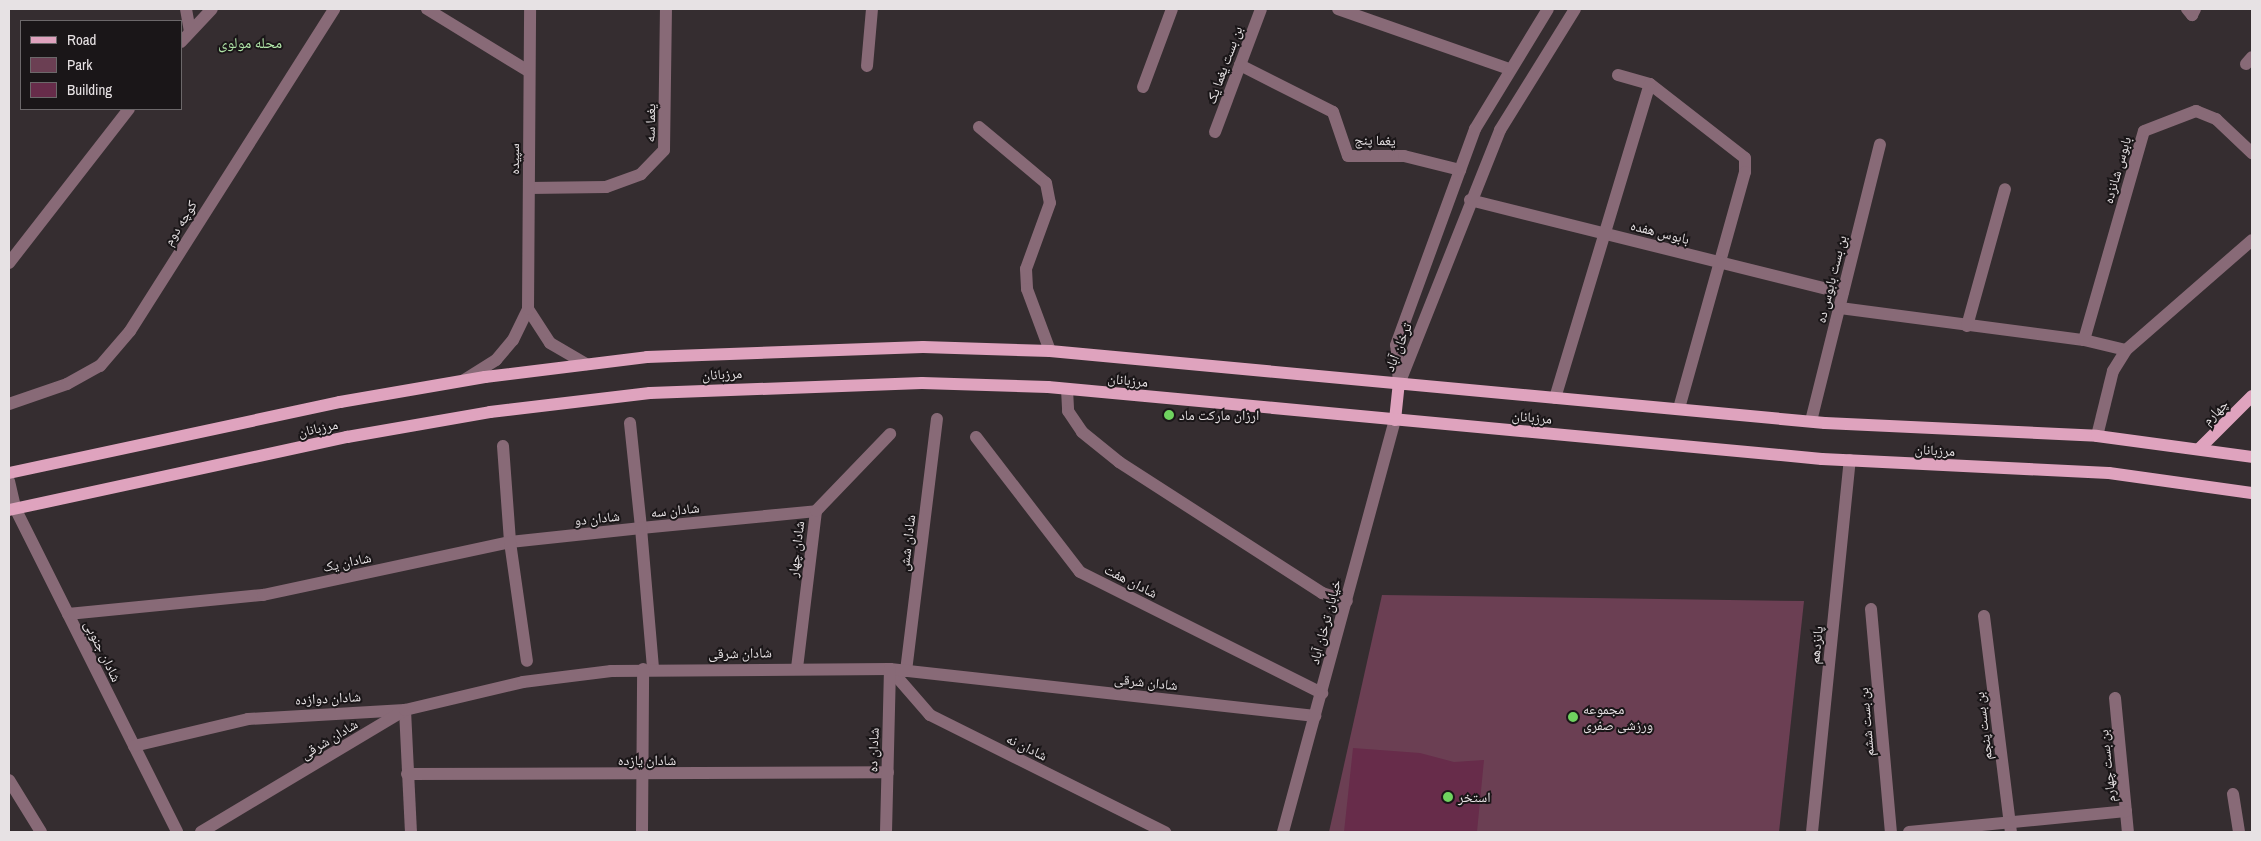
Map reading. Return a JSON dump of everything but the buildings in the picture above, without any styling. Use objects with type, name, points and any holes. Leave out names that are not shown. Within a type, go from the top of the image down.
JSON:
[{"type":"main road","name":"مرزبانان","points":[[9,472],[464,380],[586,364],[780,350],[1050,351],[1811,421],[2097,436],[2252,457]]},
{"type":"main road","name":"مرزبانان","points":[[12,509],[347,437],[490,412],[650,393],[922,383],[1066,389],[1850,460],[2109,473],[2252,493]]},
{"type":"main road","points":[[1395,420],[1399,384]]},
{"type":"main road","name":"چهارم","points":[[2199,449],[2252,396]]},
{"type":"street","points":[[186,9],[190,31]]},
{"type":"street","points":[[182,41],[212,9]]},
{"type":"street","name":"کوچه دوم","points":[[9,404],[67,384],[100,366],[130,330],[334,9]]},
{"type":"street","points":[[427,9],[528,71]]},
{"type":"street","name":"سپیده","points":[[464,380],[496,360],[513,340],[528,309],[528,71],[530,9]]},
{"type":"street","name":"یغما سه","points":[[529,188],[606,187],[641,174],[664,150],[666,9]]},
{"type":"street","points":[[867,66],[872,9]]},
{"type":"street","points":[[1143,87],[1172,9]]},
{"type":"street","name":"بن بست یغما یک","points":[[1215,132],[1261,9]]},
{"type":"street","points":[[1338,9],[1509,69]]},
{"type":"street","name":"ترخان آباد","points":[[1399,384],[1396,345],[1476,129],[1509,69],[1548,9]]},
{"type":"street","name":"ترخان آباد","points":[[1399,384],[1470,200],[1500,130],[1575,9]]},
{"type":"street","points":[[2187,9],[2192,15],[2195,9]]},
{"type":"street","name":"یغما پنج","points":[[1240,65],[1333,112],[1348,156],[1404,156],[1460,170]]},
{"type":"street","points":[[1618,75],[1650,84],[1745,158],[1745,172],[1717,262],[1679,409]]},
{"type":"street","points":[[1555,398],[1650,84]]},
{"type":"street","points":[[9,263],[128,110]]},
{"type":"street","name":"بابوس شانزده","points":[[2084,340],[2144,131],[2196,111],[2216,119],[2252,153]]},
{"type":"street","points":[[979,127],[1046,182],[1050,203],[1026,269],[1027,289],[1050,351]]},
{"type":"street","name":"بن بست بابوس ده","points":[[1811,421],[1880,144]]},
{"type":"street","points":[[1968,326],[2005,189]]},
{"type":"street","name":"بابوس هفده","points":[[1470,200],[1843,293]]},
{"type":"street","points":[[2097,436],[2113,371],[2126,350],[2252,240]]},
{"type":"street","points":[[1840,308],[2084,340],[2126,350]]},
{"type":"street","points":[[528,309],[550,343],[586,364]]},
{"type":"street","points":[[1066,389],[1068,411],[1082,432],[1119,462],[1322,593],[1346,601]]},
{"type":"street","name":"شادان شش","points":[[906,671],[938,419]]},
{"type":"street","name":"خیابان ترخان آباد","points":[[1283,832],[1395,420]]},
{"type":"street","name":"شادان سه","points":[[630,423],[641,528],[816,511]]},
{"type":"street","name":"شادان چهار","points":[[797,668],[816,511],[890,434]]},
{"type":"street","name":"شادان هفت","points":[[976,437],[1080,572],[1322,693]]},
{"type":"street","points":[[503,446],[510,542],[527,661]]},
{"type":"street","name":"پانزدهم","points":[[1812,832],[1850,460]]},
{"type":"street","name":"شادان جنوبی","points":[[9,481],[12,509],[68,614],[177,832]]},
{"type":"street","points":[[641,528],[648,669],[642,776],[642,832]]},
{"type":"street","name":"شادان دو","points":[[510,542],[641,528]]},
{"type":"street","name":"شادان یک","points":[[68,614],[263,595],[510,542]]},
{"type":"street","name":"بن بست ششم","points":[[1871,609],[1891,832]]},
{"type":"street","name":"بن بست پنجم","points":[[1984,616],[2010,827]]},
{"type":"street","name":"شادان شرقی","points":[[201,832],[405,710],[523,682],[648,669],[890,669],[1315,716]]},
{"type":"street","name":"شادان ده","points":[[886,832],[890,669]]},
{"type":"street","name":"شادان نه","points":[[890,669],[930,715],[1165,832]]},
{"type":"street","name":"بن بست چهارم","points":[[2115,698],[2128,832]]},
{"type":"street","points":[[405,710],[411,832]]},
{"type":"street","name":"شادان دوازده","points":[[134,746],[248,720],[405,710]]},
{"type":"street","name":"شادان یازده","points":[[407,774],[642,776],[888,772]]},
{"type":"street","points":[[9,780],[41,832]]},
{"type":"street","points":[[2232,794],[2239,832]]},
{"type":"street","points":[[1910,832],[2010,827],[2126,811]]},
{"type":"green space","name":"مجموعه ورزشی صفری","points":[[1382,595],[1804,601],[1779,832],[1329,832]]},
{"type":"place","name":"ارزان مارکت ماد","points":[[1169,415]]},
{"type":"place","name":"مجموعه ورزشی صفری","points":[[1573,717]]},
{"type":"place","name":"استخر","points":[[1448,797]]},
{"type":"district","name":"محله مولوی","points":[[250,43]]}]
